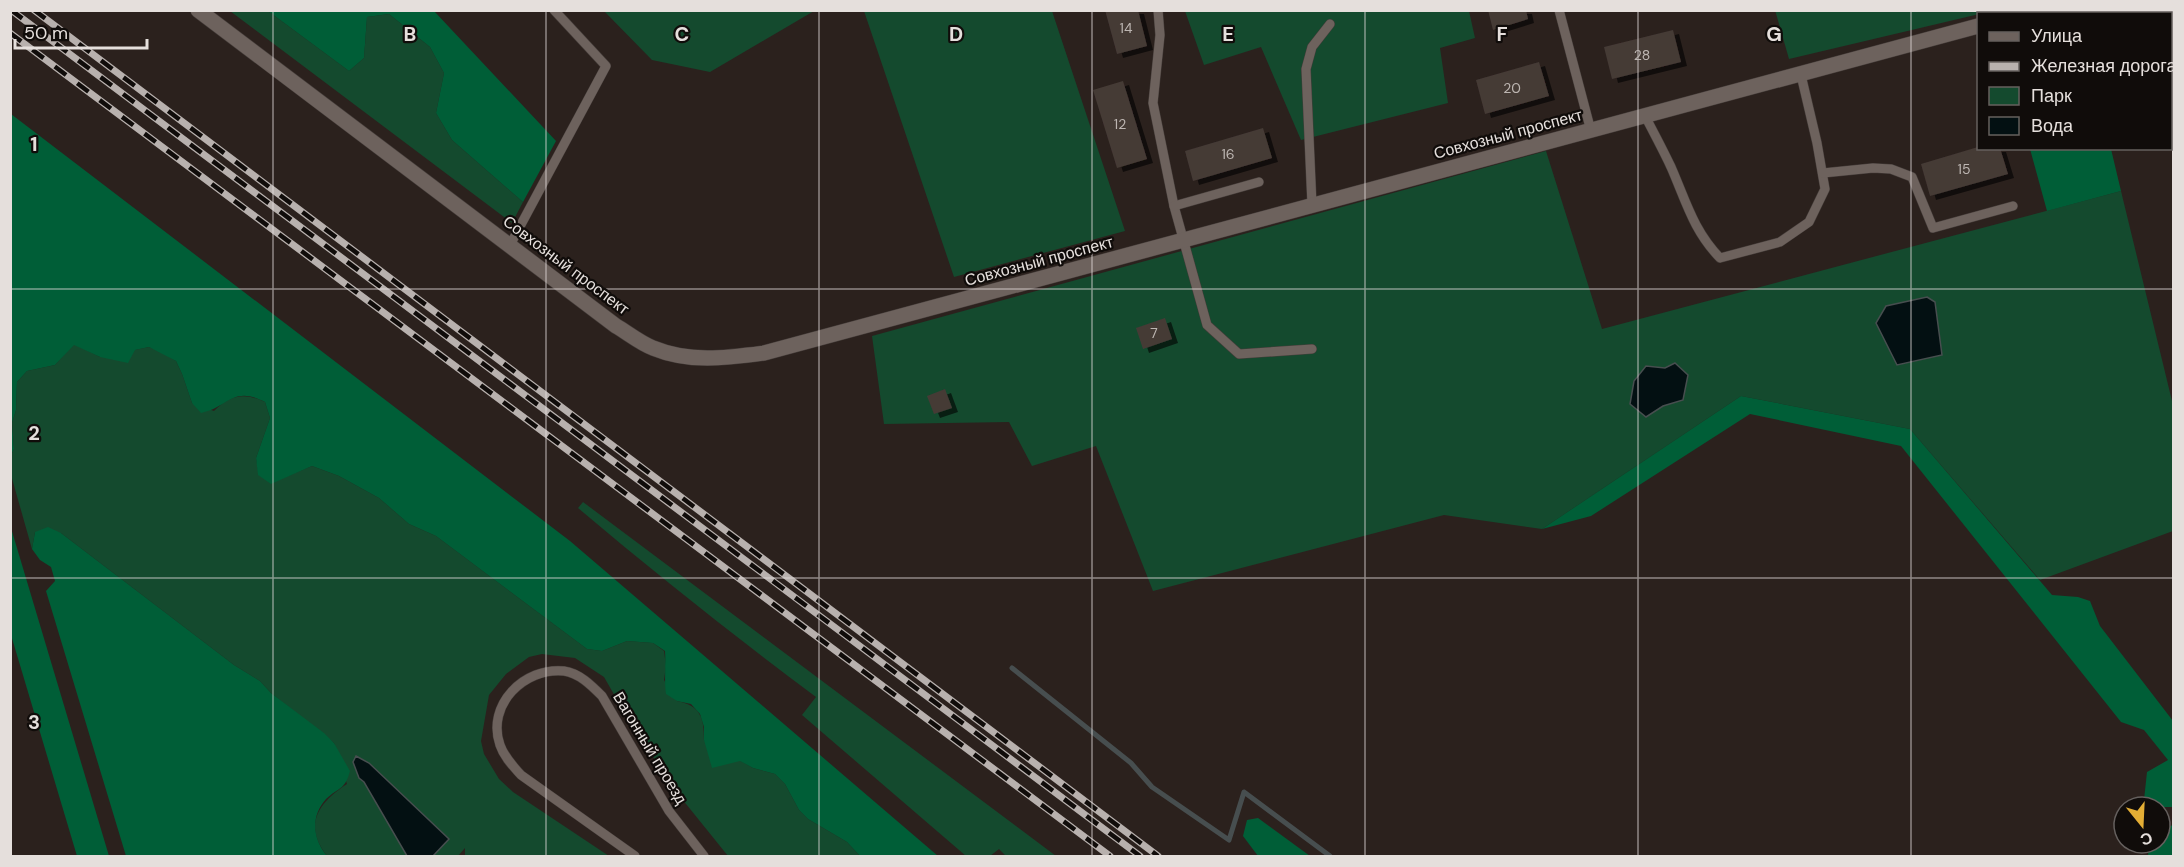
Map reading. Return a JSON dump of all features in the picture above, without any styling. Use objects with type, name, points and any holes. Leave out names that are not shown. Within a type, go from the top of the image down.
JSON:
[{"type":"street","name":"Совхозный проспект","points":[[198,10],[616,326],[652,348],[685,358],[724,358],[764,353],[1977,26]]},
{"type":"lane","points":[[510,245],[606,66],[554,10]]},
{"type":"lane","points":[[1158,10],[1160,35],[1153,104],[1174,206],[1207,325],[1239,354],[1312,349]]},
{"type":"lane","points":[[1558,10],[1591,131]]},
{"type":"lane","points":[[1312,205],[1306,69],[1312,47],[1330,24]]},
{"type":"lane","points":[[1646,116],[1671,168],[1685,206],[1709,247],[1720,258],[1780,242],[1809,222],[1826,189],[1801,75]]},
{"type":"lane","points":[[1823,173],[1873,168],[1891,169],[1912,177],[1933,228],[2013,206]]},
{"type":"lane","points":[[1174,206],[1259,182]]},
{"type":"lane","name":"Вагонный проезд","points":[[635,856],[520,776],[507,759],[499,744],[497,723],[504,703],[513,688],[525,679],[544,672],[565,671],[586,680],[602,696],[669,811],[704,856]]},
{"type":"green space","points":[[1775,10],[1992,10],[1977,12],[1977,15],[1789,59]]},
{"type":"green space","points":[[2052,10],[2173,11],[2173,90],[2172,92],[2172,12],[2046,12]]},
{"type":"green space","points":[[230,11],[268,11],[349,71],[364,58],[367,17],[389,14],[430,47],[444,73],[436,113],[452,140],[523,202],[512,223]]},
{"type":"green space","points":[[268,11],[434,11],[556,141],[523,202],[452,140],[436,113],[444,73],[430,47],[389,14],[367,17],[364,58],[349,71]]},
{"type":"green space","points":[[604,11],[814,11],[710,72],[652,60]]},
{"type":"green space","points":[[864,11],[1052,11],[1125,231],[954,277]]},
{"type":"green space","points":[[1185,11],[1469,11],[1475,38],[1440,48],[1448,103],[1301,140],[1261,47],[1204,65]]},
{"type":"green space","points":[[11,114],[570,541],[938,856],[860,856],[847,842],[808,819],[799,810],[785,784],[775,774],[753,768],[740,761],[712,768],[700,714],[691,704],[677,701],[666,694],[665,651],[653,643],[627,641],[602,651],[587,649],[436,536],[409,524],[379,498],[339,476],[312,466],[271,484],[258,475],[256,458],[270,418],[265,402],[254,397],[237,397],[201,413],[192,403],[176,361],[149,347],[135,350],[128,363],[100,357],[74,345],[55,365],[27,371],[17,382],[16,410],[12,423],[14,449],[11,455]]},
{"type":"green space","points":[[2030,150],[2111,150],[2121,191],[2047,211]]},
{"type":"green space","points":[[1546,151],[1602,329],[2121,191],[2173,405],[2173,531],[2040,580],[1910,429],[1741,396],[1542,529],[1444,515],[1153,591],[1096,446],[1032,466],[1009,422],[884,424],[872,336]]},
{"type":"green space","points":[[74,344],[100,357],[149,347],[162,352],[176,361],[192,403],[214,411],[232,398],[244,396],[265,402],[270,418],[256,458],[259,475],[271,483],[312,466],[339,476],[379,498],[409,524],[436,536],[587,649],[602,651],[627,641],[653,643],[664,651],[666,666],[664,680],[677,701],[691,706],[700,714],[704,740],[753,768],[775,774],[785,784],[799,810],[808,819],[847,842],[860,856],[728,856],[678,794],[631,724],[604,677],[575,658],[542,654],[529,657],[506,674],[489,695],[481,741],[484,754],[499,779],[513,792],[609,856],[465,856],[465,848],[458,856],[433,856],[448,838],[362,759],[359,778],[364,782],[407,856],[327,856],[316,834],[317,816],[328,799],[347,784],[334,743],[271,693],[260,681],[234,665],[61,533],[35,532],[32,549],[11,475],[11,455],[14,449],[12,423],[16,410],[17,382],[27,371],[55,365]]},
{"type":"green space","points":[[1741,396],[1910,429],[2052,595],[2078,597],[2090,601],[2100,626],[2173,721],[2173,807],[2172,795],[2145,795],[2147,772],[2168,760],[2144,730],[2121,722],[1901,446],[1750,414],[1591,516],[1542,529]]},
{"type":"green space","points":[[583,502],[1056,856],[1006,856],[999,849],[990,856],[966,856],[802,715],[816,697],[725,628],[578,508]]},
{"type":"green space","points":[[48,527],[61,533],[234,665],[260,681],[271,693],[334,743],[350,771],[344,785],[326,799],[317,813],[316,835],[327,856],[126,856],[46,591],[55,581],[51,567],[40,560],[32,549],[35,532]]},
{"type":"green space","points":[[10,528],[109,856],[77,856],[11,635]]},
{"type":"green space","points":[[1258,818],[1310,856],[1258,856],[1243,836],[1247,820]]},
{"type":"green space","points":[[2172,825],[2173,856],[2148,856],[2172,855]]},
{"type":"water","points":[[1927,297],[1935,302],[1942,355],[1897,365],[1876,323],[1886,306]]},
{"type":"water","points":[[1675,363],[1688,375],[1683,400],[1663,406],[1646,417],[1630,404],[1634,381],[1646,366],[1665,368]]},
{"type":"water","points":[[356,756],[369,763],[449,839],[433,856],[407,856],[364,782],[359,778],[353,762]]},
{"type":"building","points":[[1105,10],[1138,10],[1147,46],[1117,54]]},
{"type":"building","points":[[1488,10],[1526,10],[1528,19],[1493,30]]},
{"type":"building","points":[[1673,30],[1681,62],[1612,79],[1604,47]]},
{"type":"building","points":[[1539,62],[1549,96],[1485,114],[1476,80]]},
{"type":"building","points":[[1123,81],[1147,159],[1117,168],[1093,90]]},
{"type":"building","points":[[1263,128],[1272,158],[1193,181],[1185,151]]},
{"type":"building","points":[[1977,147],[1977,150],[2001,150],[2008,174],[1930,196],[1921,164]]},
{"type":"building","points":[[1165,318],[1172,339],[1143,349],[1136,328]]},
{"type":"building","points":[[945,389],[952,408],[934,414],[927,396]]},
{"type":"waterway","points":[[1012,668],[1131,763],[1152,787],[1229,840],[1244,792],[1330,856]]},
{"type":"railway","points":[[11,10],[1140,856]]},
{"type":"railway","points":[[34,10],[1158,856]]},
{"type":"railway","points":[[10,33],[1110,856]]}]
